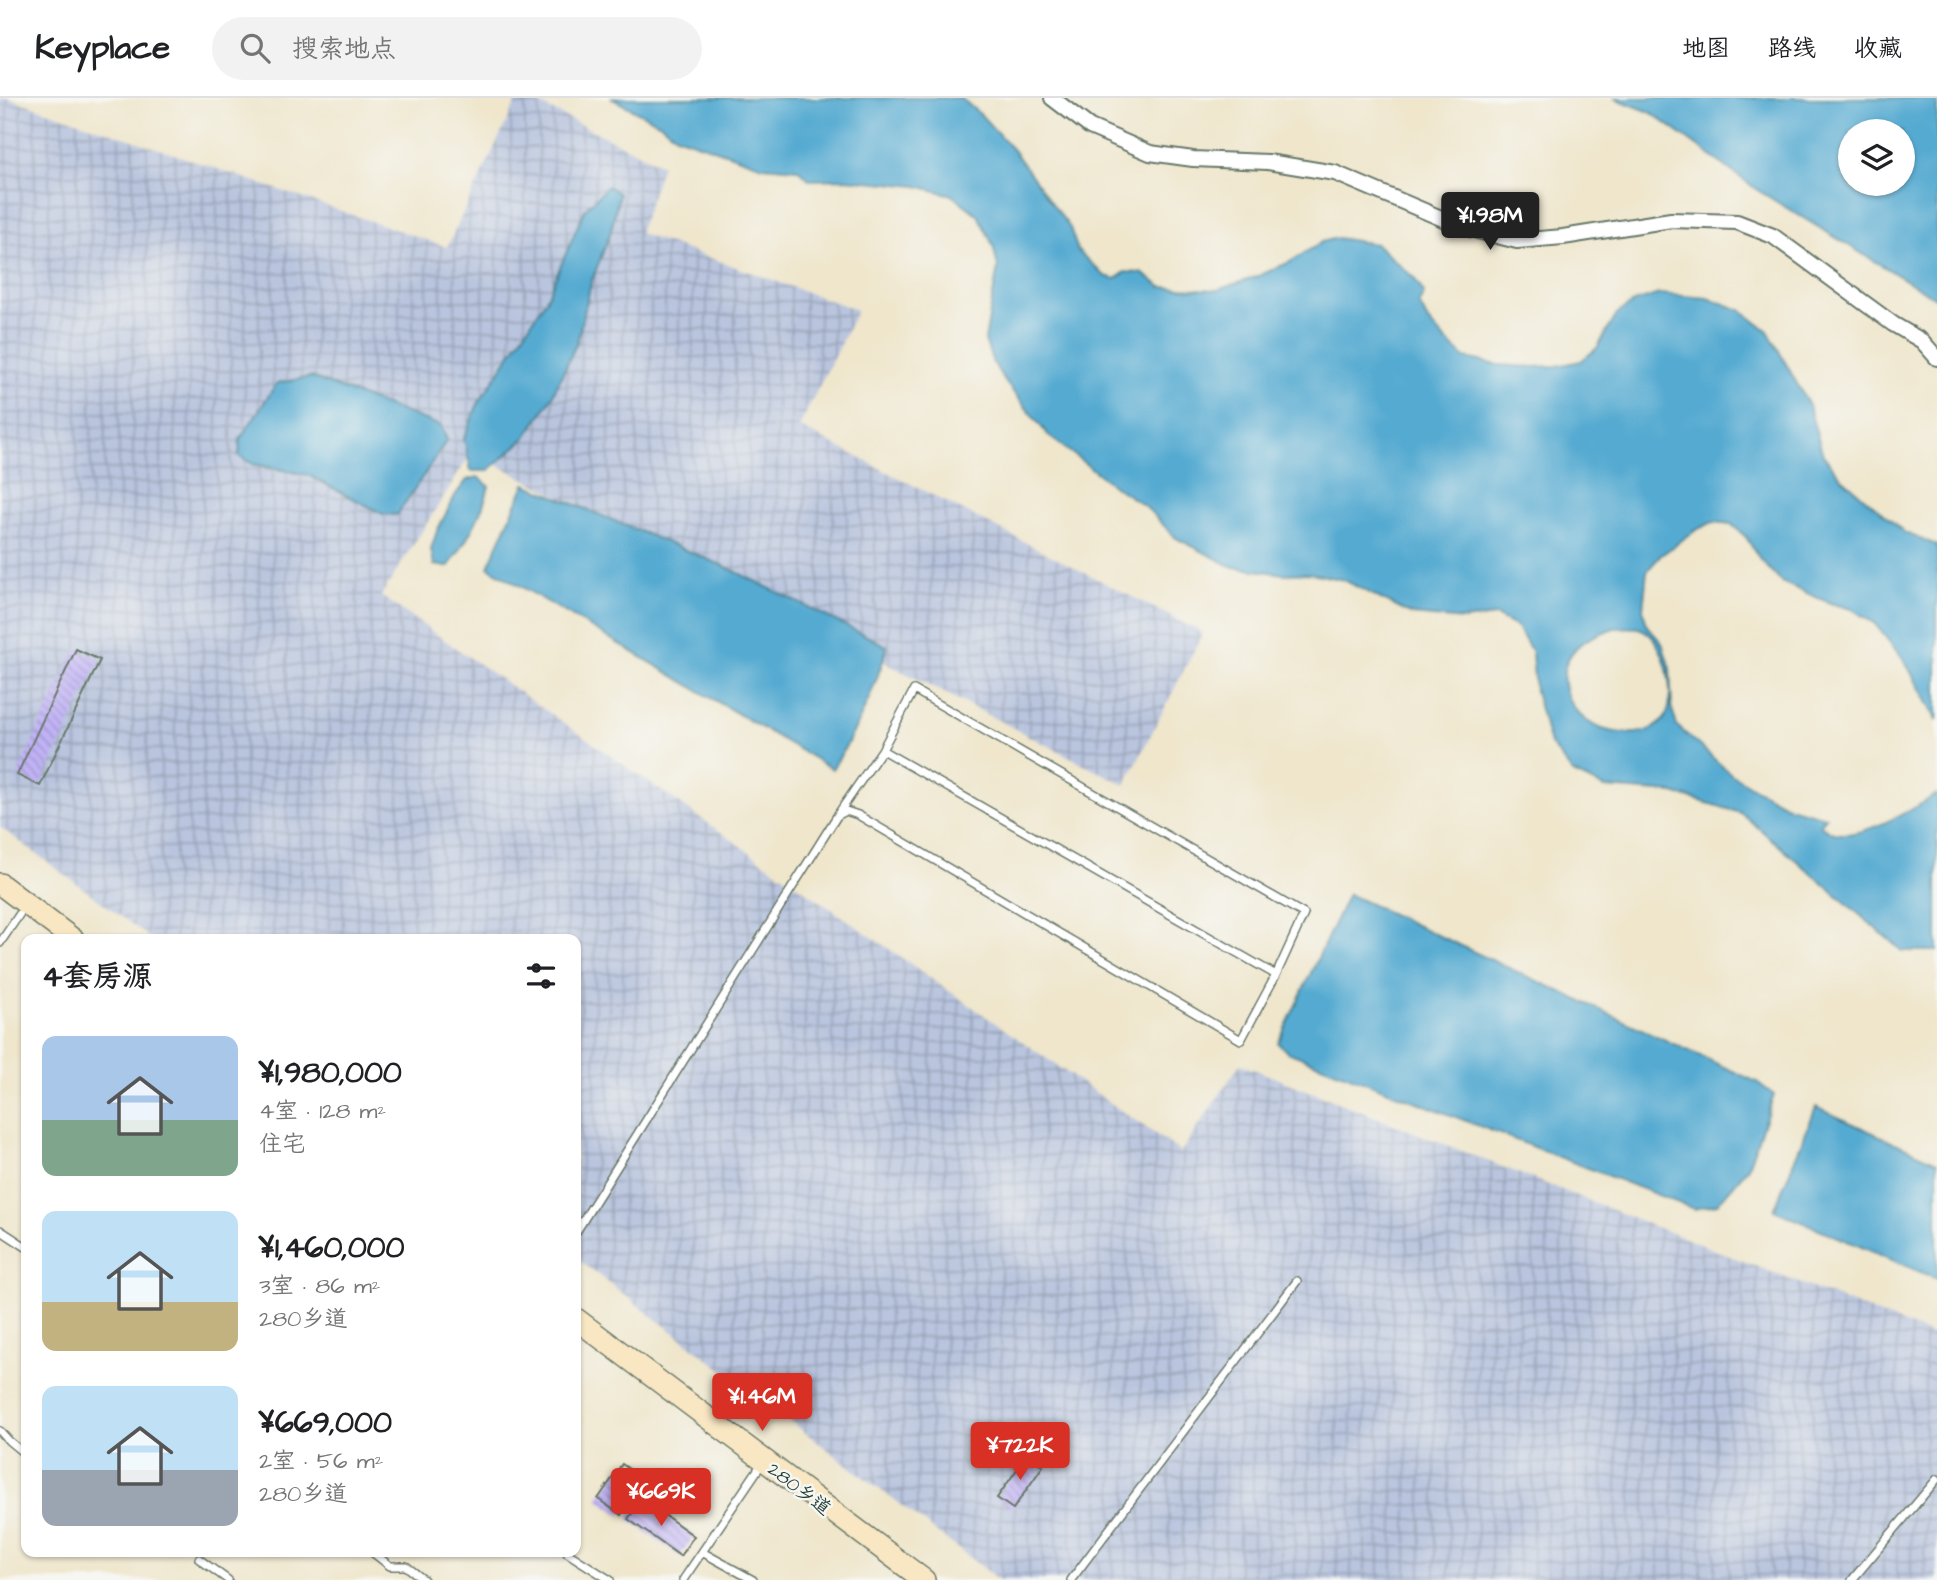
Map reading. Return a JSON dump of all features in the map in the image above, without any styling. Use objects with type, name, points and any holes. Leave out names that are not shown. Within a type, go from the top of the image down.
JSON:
[{"type":"street","points":[[1052,98],[1090,127],[1150,153],[1193,159],[1268,162],[1335,173],[1462,227],[1517,241],[1563,237],[1671,220],[1737,222],[1773,236],[1893,324],[1922,341],[1937,358]]},
{"type":"street","points":[[0,884],[66,934]]},
{"type":"street","name":"280乡道","points":[[581,1323],[923,1580]]},
{"type":"lane","points":[[581,1224],[837,816],[882,750],[914,690],[1304,914],[1276,975],[1241,1040],[858,815],[846,811],[837,816]]},
{"type":"lane","points":[[882,750],[1276,975]]},
{"type":"lane","points":[[0,943],[26,904]]},
{"type":"lane","points":[[0,1230],[21,1244]]},
{"type":"lane","points":[[1071,1580],[1297,1281]]},
{"type":"lane","points":[[0,1430],[21,1451]]},
{"type":"lane","points":[[683,1580],[764,1461]]},
{"type":"lane","points":[[1852,1580],[1937,1479]]},
{"type":"lane","points":[[702,1552],[752,1580]]},
{"type":"lane","points":[[378,1557],[390,1566],[406,1566],[424,1580]]},
{"type":"lane","points":[[574,1557],[610,1580]]},
{"type":"lane","points":[[199,1559],[228,1580]]},
{"type":"shaded area","points":[[0,98],[9,98],[447,247],[518,98],[527,98],[662,165],[639,233],[857,310],[799,427],[1203,633],[1125,785],[472,452],[381,596],[1181,1152],[1240,1064],[1937,1337],[1937,1580],[999,1580],[581,1262],[581,934],[145,934],[0,827]]},
{"type":"water","points":[[611,98],[961,98],[981,115],[1013,150],[1070,228],[1078,251],[1105,276],[1116,279],[1125,272],[1142,273],[1162,287],[1217,290],[1290,262],[1322,242],[1337,238],[1376,244],[1414,278],[1424,293],[1419,304],[1428,321],[1444,339],[1465,358],[1499,365],[1557,366],[1581,361],[1597,348],[1618,313],[1635,302],[1659,294],[1708,298],[1741,310],[1768,331],[1808,404],[1823,455],[1841,477],[1905,533],[1937,545],[1937,720],[1906,663],[1875,624],[1852,609],[1830,603],[1781,582],[1759,558],[1746,537],[1731,524],[1713,522],[1696,530],[1660,556],[1647,571],[1643,609],[1647,626],[1662,643],[1670,668],[1672,709],[1677,726],[1731,774],[1757,790],[1789,807],[1826,817],[1820,825],[1830,832],[1845,834],[1873,827],[1937,794],[1937,951],[1902,951],[1741,813],[1673,793],[1605,788],[1573,773],[1550,744],[1535,692],[1532,652],[1517,627],[1496,616],[1463,620],[1412,615],[1344,580],[1311,573],[1284,574],[1233,567],[1176,538],[1146,507],[1048,435],[1006,383],[993,363],[985,340],[998,267],[993,245],[978,215],[952,195],[917,186],[846,179],[810,180],[798,169],[763,166],[676,136],[661,124]],"holes":[[[1614,628],[1638,628],[1649,634],[1657,643],[1667,668],[1670,695],[1666,716],[1658,725],[1642,732],[1618,732],[1595,726],[1574,708],[1566,691],[1564,673],[1576,648],[1584,641]]]},
{"type":"water","points":[[1614,98],[1937,98],[1937,299],[1759,191],[1650,112]]},
{"type":"water","points":[[608,186],[619,194],[611,231],[591,283],[577,342],[551,399],[525,438],[488,471],[471,471],[464,438],[478,404],[546,300],[585,209]]},
{"type":"water","points":[[311,377],[441,426],[447,440],[397,515],[383,514],[308,475],[253,464],[239,456],[240,439],[277,383]]},
{"type":"water","points":[[478,477],[489,486],[473,529],[448,567],[434,565],[431,549],[437,531],[456,494],[467,480]]},
{"type":"water","points":[[525,484],[724,566],[887,646],[864,710],[832,769],[488,567]]},
{"type":"water","points":[[1348,894],[1757,1082],[1774,1095],[1747,1169],[1717,1204],[1694,1209],[1287,1052],[1278,1043]]},
{"type":"water","points":[[1816,1107],[1937,1162],[1937,1279],[1774,1210]]},
{"type":"building","points":[[76,649],[100,660],[40,786],[17,775]]},
{"type":"building","points":[[1027,1455],[1043,1466],[1013,1509],[997,1498]]},
{"type":"building","points":[[622,1464],[645,1480],[621,1515],[598,1499]]},
{"type":"building","points":[[642,1499],[694,1536],[680,1556],[628,1519]]}]
